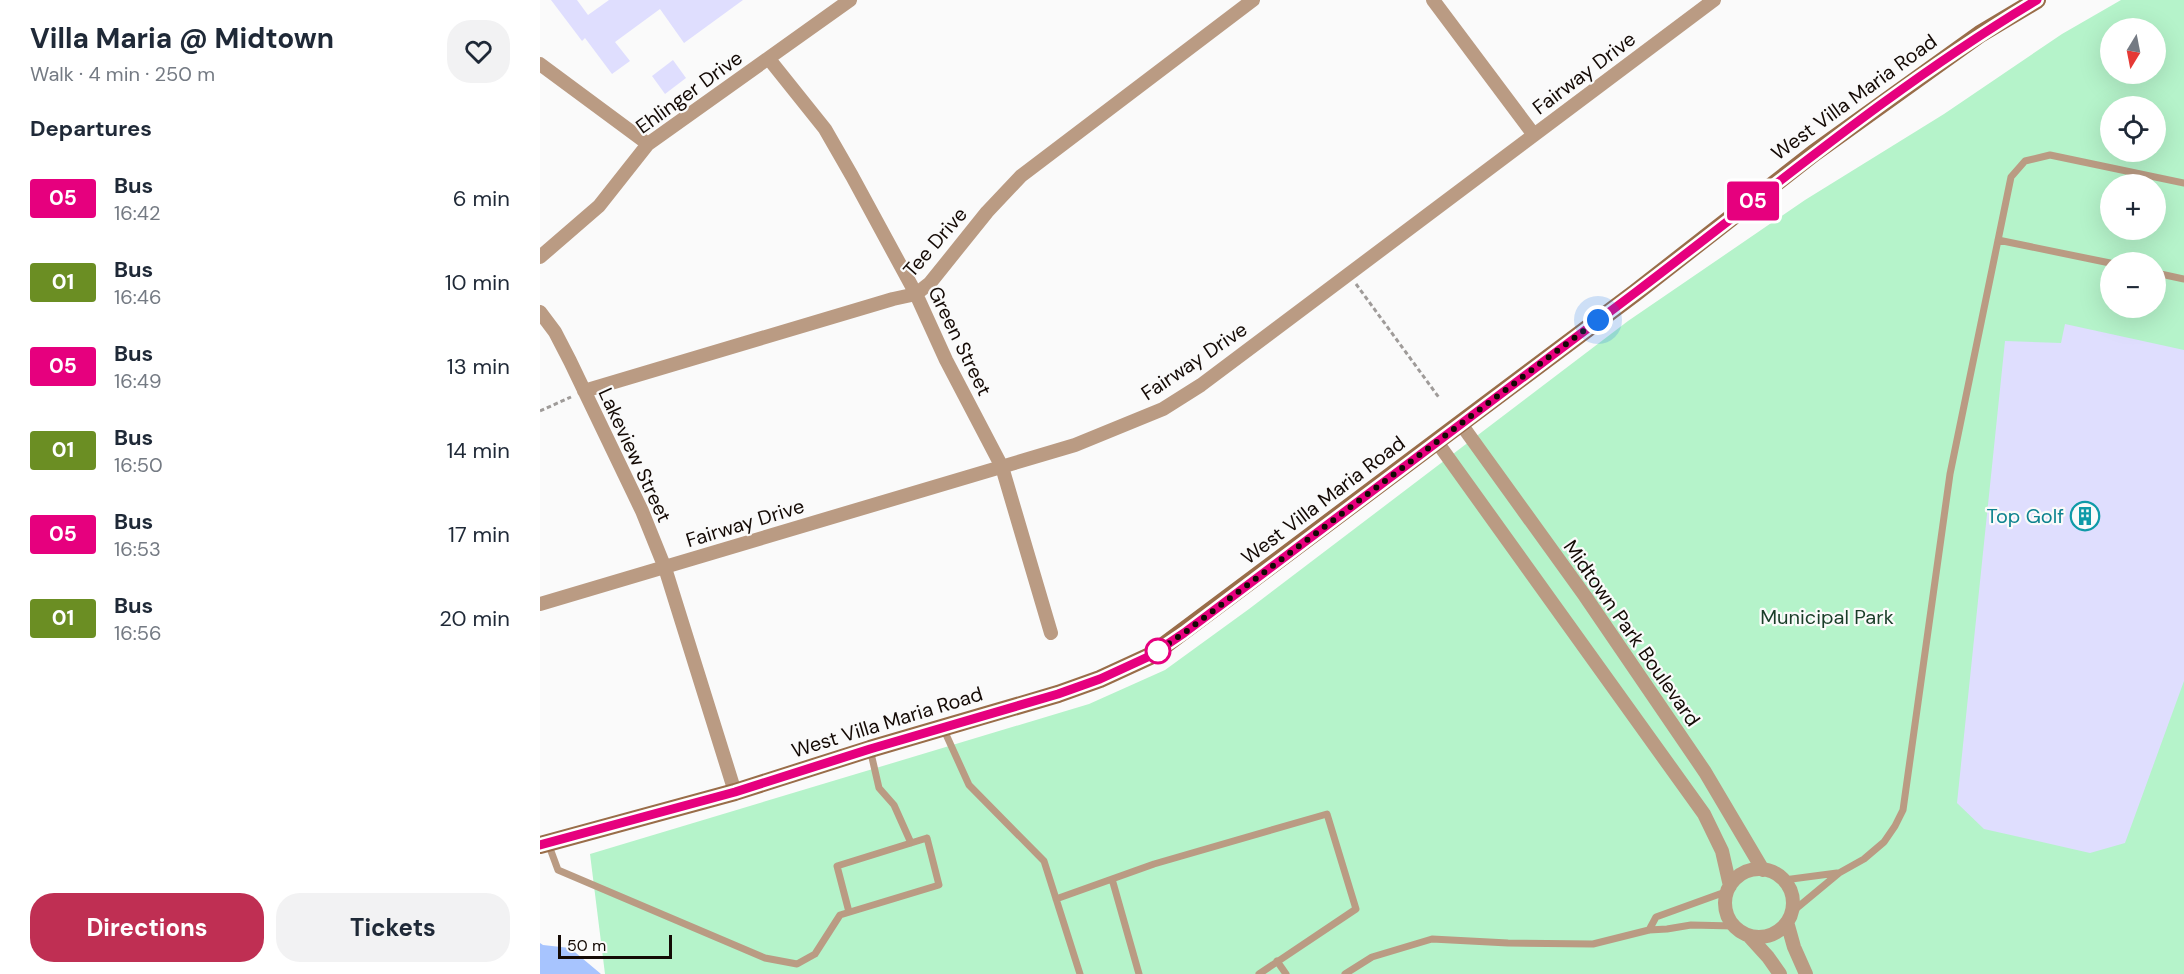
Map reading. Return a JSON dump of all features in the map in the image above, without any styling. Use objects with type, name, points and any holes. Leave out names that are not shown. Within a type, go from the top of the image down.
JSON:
[{"type":"main road","name":"West Villa Maria Road","points":[[544,844],[735,792],[870,749],[1058,694],[1100,679],[1150,656],[1635,293],[1814,153],[1980,34],[2037,0]]},
{"type":"street","name":"Ehlinger Drive","points":[[540,257],[599,206],[648,144],[850,0]]},
{"type":"street","name":"Tee Drive","points":[[584,392],[916,294],[930,283],[987,212],[1021,176],[1253,0]]},
{"type":"street","points":[[1433,0],[1534,135]]},
{"type":"street","name":"Fairway Drive","points":[[540,604],[1075,445],[1163,409],[1201,385],[1714,0]]},
{"type":"street","name":"Green Street","points":[[769,59],[825,129],[916,294],[946,360],[1002,467],[1052,633]]},
{"type":"street","points":[[540,64],[648,144]]},
{"type":"street","name":"Lakeview Street","points":[[540,312],[555,332],[642,511],[665,568],[735,792]]},
{"type":"street","name":"Midtown Park Boulevard","points":[[1461,424],[1585,596],[1705,772],[1763,870]]},
{"type":"street","points":[[1437,442],[1704,813],[1722,851],[1729,888],[1726,909],[1734,926],[1748,935],[1780,974]]},
{"type":"street","points":[[1729,888],[1744,873],[1763,870],[1774,873],[1784,880],[1793,900],[1790,917],[1794,947],[1806,974]]},
{"type":"street","points":[[1748,935],[1759,937],[1770,935],[1780,930],[1790,917]]},
{"type":"lane","points":[[1790,917],[1839,873],[1864,858],[1884,842],[1903,810],[1950,474],[2011,177],[2025,161],[2050,155],[2184,183]]},
{"type":"lane","points":[[1998,240],[2100,261]]},
{"type":"lane","points":[[2166,275],[2184,279]]},
{"type":"lane","points":[[943,728],[969,785],[1044,861],[1080,974]]},
{"type":"lane","points":[[870,749],[879,788],[894,805],[911,843]]},
{"type":"lane","points":[[1056,899],[1154,864],[1327,814],[1356,909],[1259,974]]},
{"type":"lane","points":[[544,844],[558,870],[765,958],[797,964],[815,954],[840,915],[939,885],[927,838],[837,866],[849,912]]},
{"type":"lane","points":[[1784,880],[1839,873]]},
{"type":"lane","points":[[1112,879],[1139,974]]},
{"type":"lane","points":[[1649,930],[1656,917],[1729,888]]},
{"type":"lane","points":[[1345,974],[1372,957],[1432,939],[1593,944],[1649,930],[1691,925],[1734,926]]},
{"type":"lane","points":[[1276,961],[1286,974]]},
{"type":"path","points":[[1349,274],[1440,399]]},
{"type":"path","points":[[540,411],[584,392]]},
{"type":"green space","name":"Municipal Park","points":[[2121,0],[2184,0],[2184,974],[605,974],[590,854],[1089,704],[1165,670],[1249,609],[1628,321],[1805,200],[1944,114],[2062,34]]},
{"type":"water","points":[[540,943],[570,948],[601,974],[540,974]]},
{"type":"building","points":[[551,0],[577,0],[588,15],[609,0],[743,0],[684,43],[660,9],[615,42],[630,61],[612,74],[585,38],[582,41]]},
{"type":"building","points":[[673,60],[686,78],[665,94],[652,76]]},
{"type":"building","name":"Top Golf","points":[[2065,324],[2184,350],[2184,681],[2125,843],[2090,853],[1984,829],[1957,803],[2005,341],[2061,343]]},
{"type":"bus line","name":"05","points":[[540,845],[735,792],[870,749],[1058,694],[1100,679],[1150,656],[1184,633],[1635,293],[1814,153],[1980,34],[2037,0]]},
{"type":"place","name":"Top Golf","points":[[2085,516]]},
{"type":"route","points":[[1158,651],[1150,656],[1184,633],[1598,320]]}]
